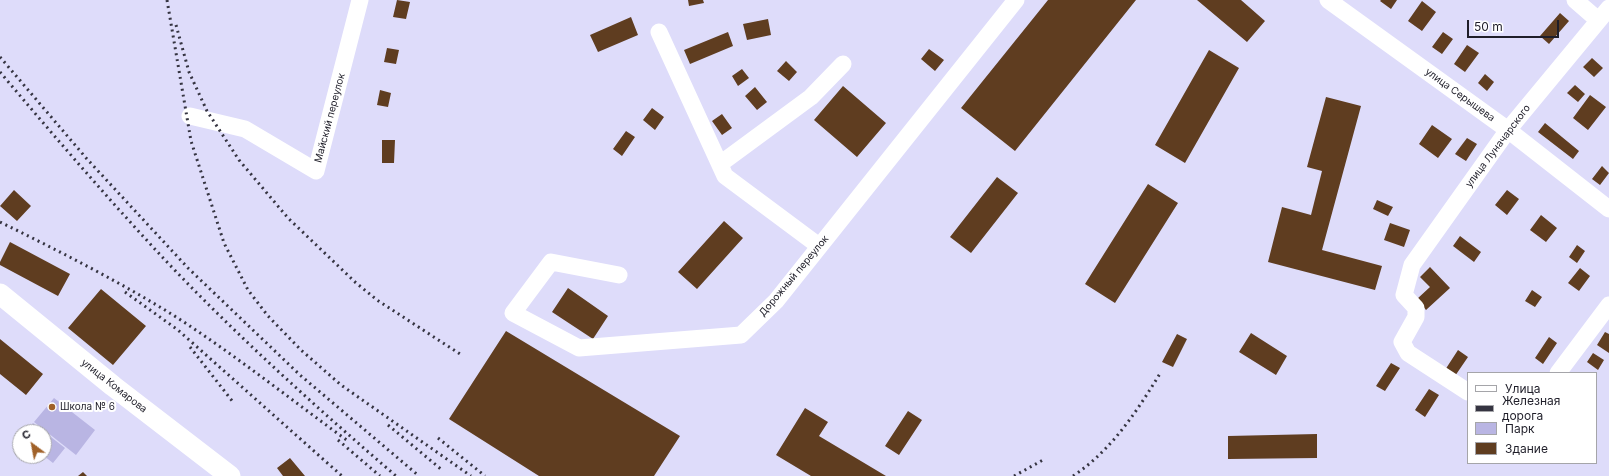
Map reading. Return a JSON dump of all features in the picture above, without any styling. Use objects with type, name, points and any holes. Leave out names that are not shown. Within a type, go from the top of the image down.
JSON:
[{"type":"main road","name":"улица Комарова","points":[[0,294],[113,386],[230,476]]},
{"type":"street","name":"Майский переулок","points":[[190,116],[245,130],[316,171],[360,0]]},
{"type":"street","name":"Дорожный переулок","points":[[619,275],[550,262],[513,313],[580,348],[741,335],[776,301],[1016,0]]},
{"type":"street","name":"улица Серышева","points":[[1328,0],[1508,130],[1609,209]]},
{"type":"street","points":[[1575,0],[1604,14]]},
{"type":"street","name":"улица Луначарского","points":[[1467,391],[1408,354],[1402,342],[1416,317],[1416,308],[1404,295],[1412,264],[1508,130],[1604,14]]},
{"type":"street","points":[[659,32],[726,176],[819,246]]},
{"type":"street","points":[[720,164],[812,97],[843,64]]},
{"type":"street","points":[[1559,372],[1609,305]]},
{"type":"green space","points":[[54,398],[95,430],[76,455],[52,436],[52,424],[37,424],[34,422]]},
{"type":"green space","points":[[52,438],[65,448],[53,463],[52,462]]},
{"type":"building","points":[[397,0],[410,2],[406,19],[393,17]]},
{"type":"building","points":[[688,0],[703,0],[704,3],[689,6]]},
{"type":"building","points":[[1048,0],[1136,0],[1015,151],[961,108]]},
{"type":"building","points":[[1197,0],[1241,0],[1265,21],[1247,42]]},
{"type":"building","points":[[1397,0],[1391,9],[1380,1]]},
{"type":"building","points":[[1422,1],[1436,12],[1422,31],[1408,21]]},
{"type":"building","points":[[1560,13],[1569,21],[1549,44],[1540,36]]},
{"type":"building","points":[[631,17],[638,35],[598,52],[590,35]]},
{"type":"building","points":[[768,19],[771,35],[747,40],[743,24]]},
{"type":"building","points":[[728,32],[733,46],[690,64],[684,50]]},
{"type":"building","points":[[1443,32],[1453,39],[1442,54],[1432,47]]},
{"type":"building","points":[[1467,45],[1479,53],[1465,72],[1454,64]]},
{"type":"building","points":[[387,48],[399,50],[396,64],[384,62]]},
{"type":"building","points":[[929,49],[944,60],[935,71],[921,59]]},
{"type":"building","points":[[1209,50],[1239,68],[1185,163],[1155,145]]},
{"type":"building","points":[[1592,58],[1603,68],[1594,77],[1583,67]]},
{"type":"building","points":[[786,61],[797,72],[789,81],[777,71]]},
{"type":"building","points":[[742,69],[749,78],[738,86],[732,76]]},
{"type":"building","points":[[1485,74],[1494,82],[1487,91],[1478,83]]},
{"type":"building","points":[[1575,85],[1585,94],[1578,102],[1567,93]]},
{"type":"building","points":[[843,86],[886,123],[857,157],[814,120]]},
{"type":"building","points":[[755,87],[767,102],[757,110],[745,96]]},
{"type":"building","points":[[380,90],[391,93],[388,107],[377,105]]},
{"type":"building","points":[[1590,95],[1606,107],[1588,130],[1573,118]]},
{"type":"building","points":[[1326,97],[1361,106],[1322,250],[1382,266],[1375,290],[1268,262],[1282,207],[1311,215],[1322,171],[1307,167]]},
{"type":"building","points":[[652,108],[664,117],[655,130],[643,120]]},
{"type":"building","points":[[722,114],[732,128],[722,135],[712,121]]},
{"type":"building","points":[[1545,123],[1579,151],[1573,159],[1538,132]]},
{"type":"building","points":[[1432,125],[1452,139],[1438,158],[1419,144]]},
{"type":"building","points":[[626,131],[635,137],[622,156],[613,149]]},
{"type":"building","points":[[1467,138],[1477,144],[1466,161],[1455,154]]},
{"type":"building","points":[[382,140],[395,140],[394,163],[382,163]]},
{"type":"building","points":[[1602,166],[1609,173],[1600,185],[1592,179]]},
{"type":"building","points":[[997,177],[1018,193],[971,253],[950,237]]},
{"type":"building","points":[[1148,184],[1178,203],[1115,303],[1085,284]]},
{"type":"building","points":[[14,190],[31,206],[17,221],[0,206]]},
{"type":"building","points":[[1507,190],[1519,199],[1507,215],[1495,205]]},
{"type":"building","points":[[1377,200],[1393,207],[1388,216],[1373,209]]},
{"type":"building","points":[[1541,215],[1557,228],[1546,242],[1530,230]]},
{"type":"building","points":[[724,221],[743,238],[697,289],[678,272]]},
{"type":"building","points":[[1390,223],[1410,230],[1404,247],[1384,240]]},
{"type":"building","points":[[1460,236],[1481,252],[1474,262],[1453,246]]},
{"type":"building","points":[[10,242],[70,274],[58,296],[0,265]]},
{"type":"building","points":[[1577,245],[1585,251],[1577,263],[1569,257]]},
{"type":"building","points":[[1430,267],[1450,288],[1426,310],[1417,299],[1430,287],[1420,277]]},
{"type":"building","points":[[1580,268],[1590,276],[1579,291],[1568,283]]},
{"type":"building","points":[[568,288],[608,316],[593,339],[552,312]]},
{"type":"building","points":[[101,289],[146,326],[113,365],[68,328]]},
{"type":"building","points":[[1532,290],[1542,297],[1535,307],[1525,301]]},
{"type":"building","points":[[506,331],[680,436],[654,476],[539,476],[449,419]]},
{"type":"building","points":[[1605,332],[1609,334],[1609,353],[1597,345]]},
{"type":"building","points":[[1251,333],[1287,356],[1276,375],[1239,352]]},
{"type":"building","points":[[1177,334],[1187,339],[1173,367],[1162,362]]},
{"type":"building","points":[[1549,337],[1557,343],[1543,364],[1535,358]]},
{"type":"building","points":[[0,339],[43,374],[26,395],[0,374]]},
{"type":"building","points":[[1458,350],[1468,357],[1455,376],[1445,370]]},
{"type":"building","points":[[1593,353],[1604,360],[1598,370],[1587,362]]},
{"type":"building","points":[[1391,363],[1400,368],[1385,391],[1376,386]]},
{"type":"building","points":[[1429,389],[1439,395],[1425,417],[1415,410]]},
{"type":"building","points":[[805,408],[828,422],[819,436],[886,476],[811,476],[776,455]]},
{"type":"building","points":[[908,411],[922,420],[899,455],[885,446]]},
{"type":"building","points":[[1317,434],[1317,458],[1228,459],[1228,436]]},
{"type":"building","points":[[290,458],[305,476],[283,476],[277,468]]},
{"type":"building","points":[[83,472],[87,476],[78,476]]},
{"type":"railway","points":[[167,0],[191,141],[224,243],[248,290],[268,316],[301,350],[341,385],[471,476]]},
{"type":"railway","points":[[176,25],[189,72],[207,111],[239,160],[288,218],[355,282],[377,300],[460,354]]},
{"type":"railway","points":[[0,57],[87,159],[188,268],[300,375],[419,476]]},
{"type":"railway","points":[[0,72],[61,144],[193,289],[278,371],[396,476]]},
{"type":"railway","points":[[0,222],[131,290],[173,315],[240,361],[348,441]]},
{"type":"railway","points":[[125,292],[178,330],[342,476]]},
{"type":"railway","points":[[190,347],[233,402]]},
{"type":"railway","points":[[1073,476],[1087,466],[1112,442],[1143,401],[1161,372]]},
{"type":"railway","points":[[388,425],[442,470]]},
{"type":"railway","points":[[438,438],[485,476]]},
{"type":"railway","points":[[338,440],[380,476]]},
{"type":"railway","points":[[1014,476],[1043,460]]},
{"type":"place","name":"Школа № 6","points":[[52,407]]}]
